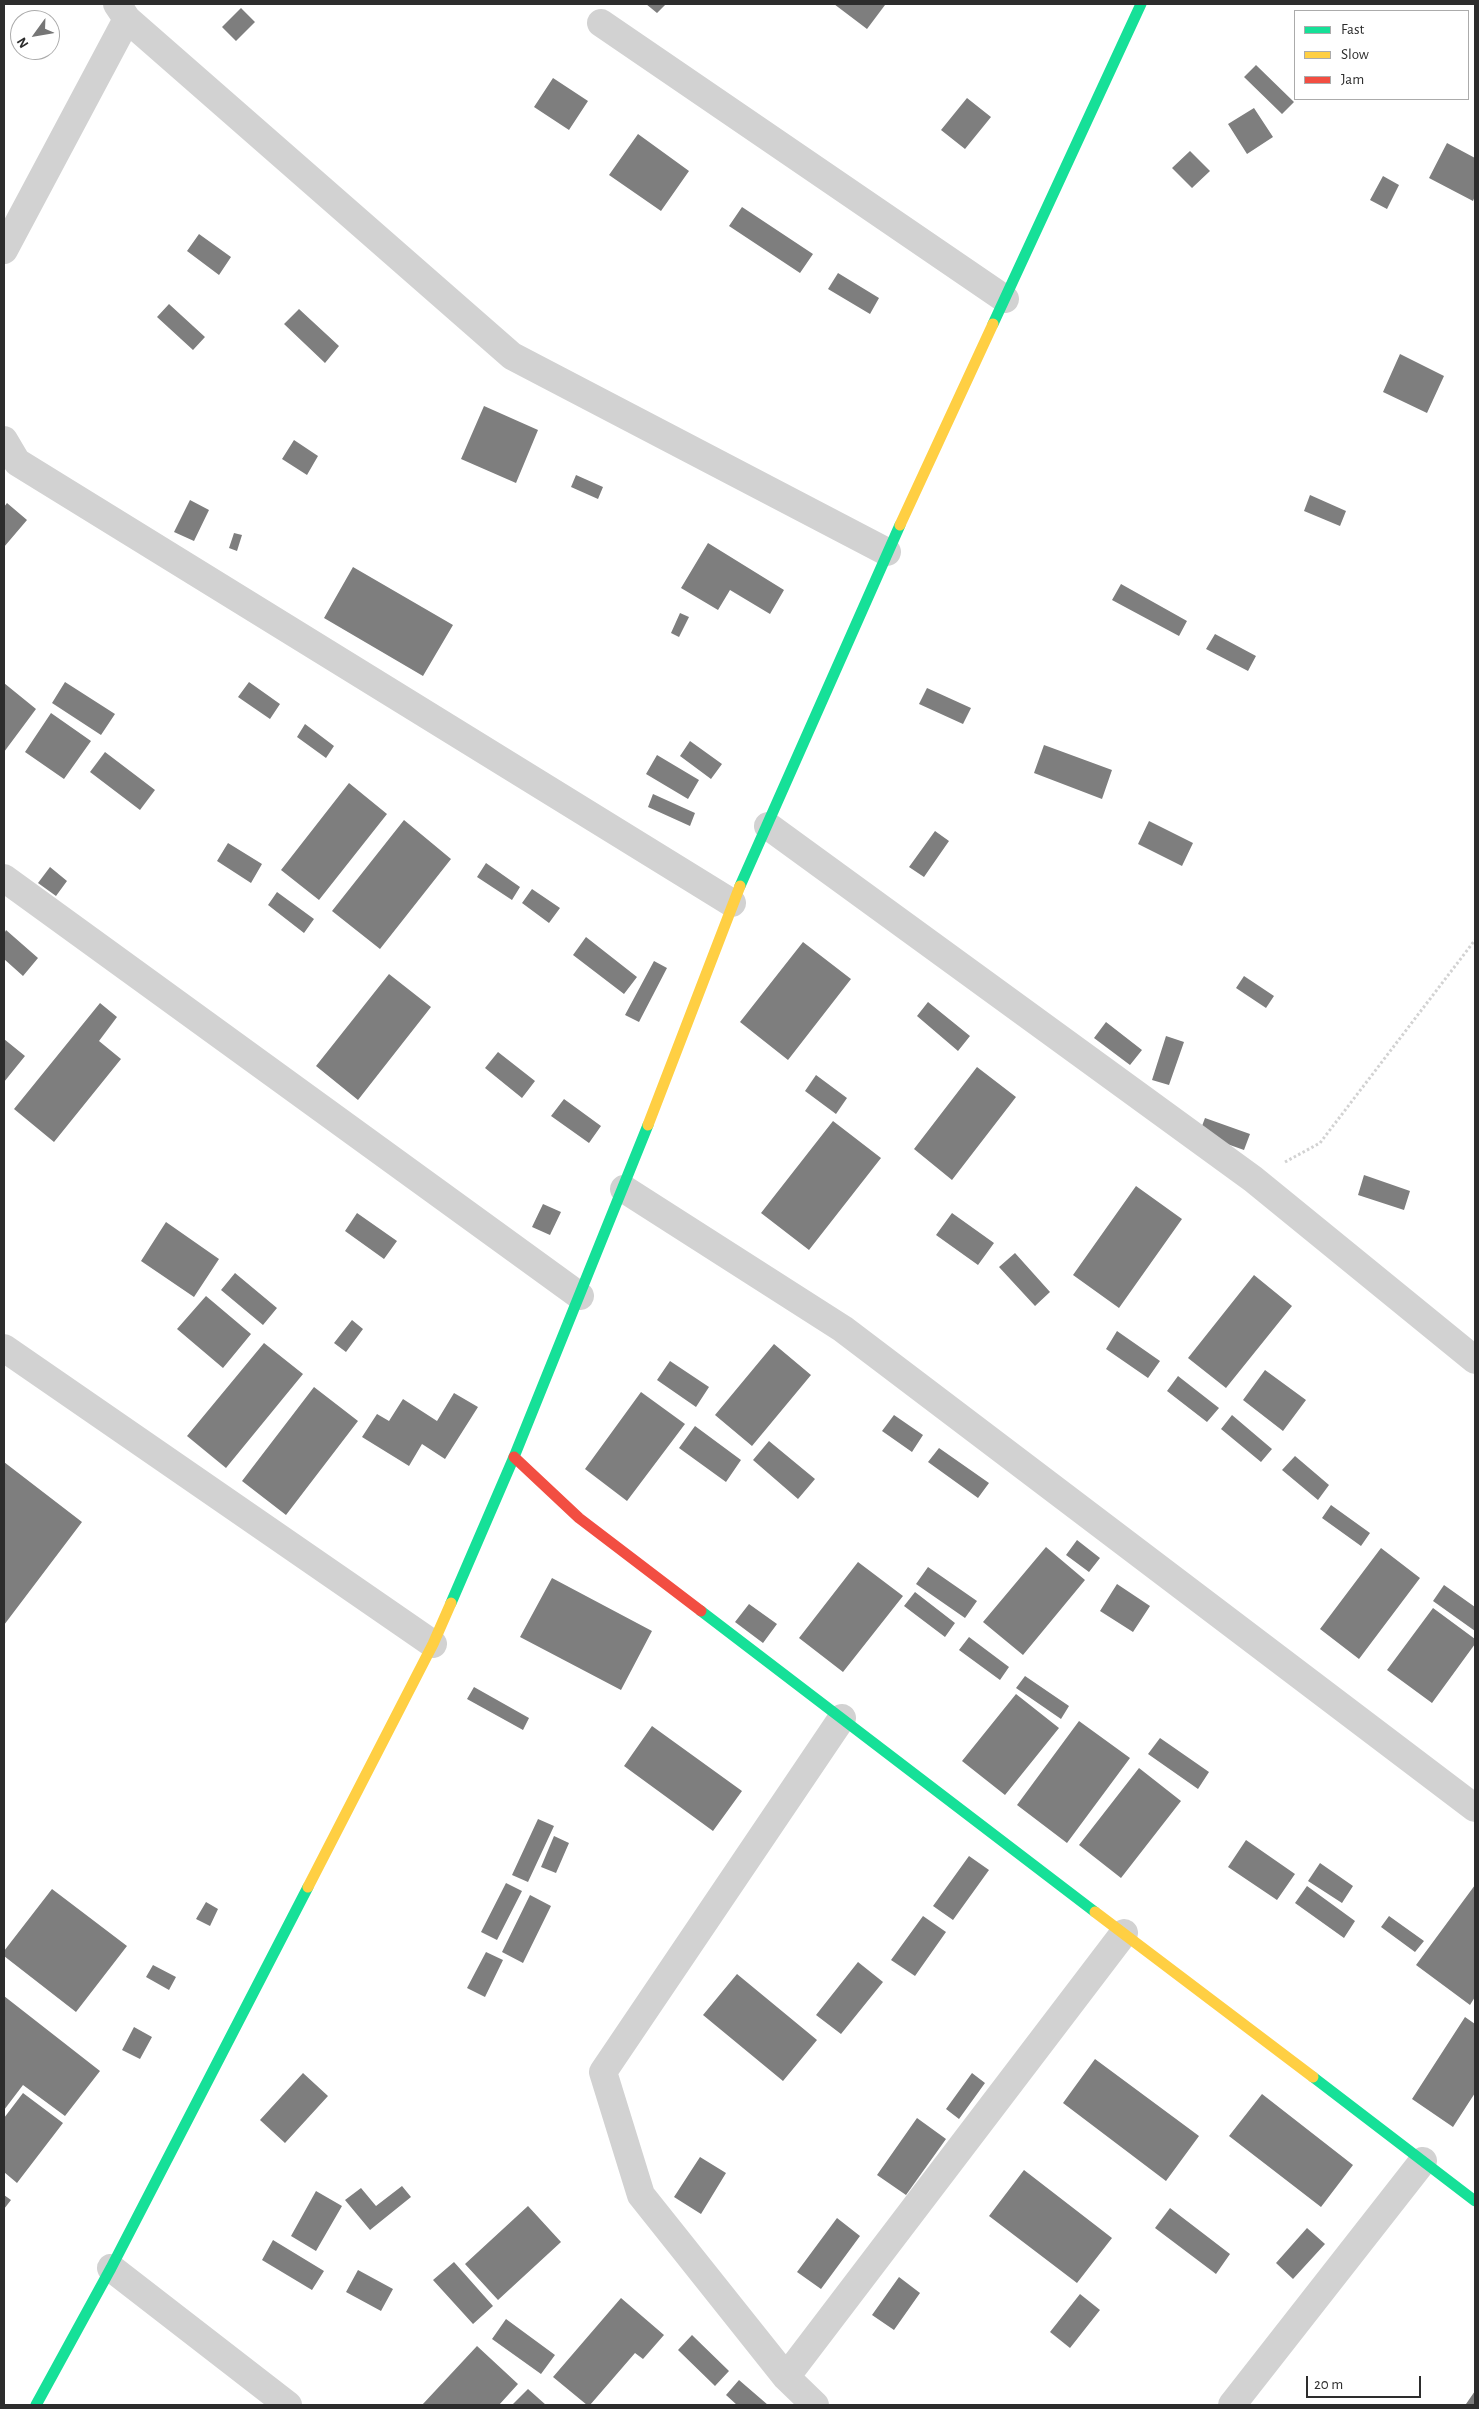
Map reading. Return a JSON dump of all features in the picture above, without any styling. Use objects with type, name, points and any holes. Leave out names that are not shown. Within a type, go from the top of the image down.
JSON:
[{"type":"street","points":[[36,2405],[111,2268],[433,1644],[514,1456],[624,1189],[732,903],[768,826],[886,552],[1142,4]]},
{"type":"street","points":[[4,250],[122,11],[512,356],[886,552]]},
{"type":"street","points":[[601,23],[1005,299]]},
{"type":"street","points":[[4,440],[17,462],[732,903]]},
{"type":"street","points":[[768,826],[1253,1178],[1475,1360]]},
{"type":"street","points":[[4,878],[580,1296]]},
{"type":"street","points":[[624,1189],[843,1329],[1475,1808]]},
{"type":"street","points":[[4,1348],[433,1644]]},
{"type":"street","points":[[514,1456],[579,1518],[1475,2201]]},
{"type":"street","points":[[815,2405],[786,2378],[641,2195],[603,2072],[842,1718]]},
{"type":"street","points":[[786,2378],[1124,1933]]},
{"type":"street","points":[[1232,2405],[1423,2161]]},
{"type":"street","points":[[111,2268],[288,2405]]},
{"type":"path","points":[[1253,1178],[1320,1143],[1475,940]]},
{"type":"building","points":[[646,4],[666,4],[657,13]]},
{"type":"building","points":[[834,4],[884,4],[885,5],[867,29]]},
{"type":"building","points":[[241,8],[255,22],[236,41],[222,27]]},
{"type":"building","points":[[1256,65],[1294,102],[1282,114],[1244,77]]},
{"type":"building","points":[[553,78],[588,101],[569,130],[534,107]]},
{"type":"building","points":[[967,98],[991,117],[965,149],[941,130]]},
{"type":"building","points":[[1254,108],[1273,137],[1247,154],[1228,124]]},
{"type":"building","points":[[638,134],[689,171],[661,211],[609,175]]},
{"type":"building","points":[[1447,143],[1475,158],[1475,196],[1473,201],[1429,178]]},
{"type":"building","points":[[1190,151],[1210,171],[1192,188],[1172,168]]},
{"type":"building","points":[[1383,176],[1399,185],[1387,209],[1370,200]]},
{"type":"building","points":[[742,207],[813,254],[800,273],[729,226]]},
{"type":"building","points":[[199,234],[231,257],[219,275],[187,251]]},
{"type":"building","points":[[838,273],[879,298],[870,314],[828,289]]},
{"type":"building","points":[[169,304],[205,337],[193,350],[157,317]]},
{"type":"building","points":[[299,309],[339,346],[325,363],[284,324]]},
{"type":"building","points":[[1400,354],[1444,376],[1427,413],[1383,392]]},
{"type":"building","points":[[484,406],[538,430],[516,483],[461,459]]},
{"type":"building","points":[[294,440],[318,456],[307,475],[282,459]]},
{"type":"building","points":[[576,475],[603,487],[598,499],[571,487]]},
{"type":"building","points":[[1310,495],[1346,511],[1340,526],[1304,511]]},
{"type":"building","points":[[190,500],[209,510],[194,541],[174,532]]},
{"type":"building","points":[[7,503],[27,520],[4,547],[4,507]]},
{"type":"building","points":[[234,533],[242,535],[237,551],[229,548]]},
{"type":"building","points":[[708,543],[784,590],[770,614],[730,590],[718,610],[681,588]]},
{"type":"building","points":[[353,567],[453,625],[423,676],[324,618]]},
{"type":"building","points":[[1121,584],[1187,621],[1179,636],[1112,600]]},
{"type":"building","points":[[680,613],[689,617],[679,637],[671,633]]},
{"type":"building","points":[[1215,634],[1256,656],[1248,671],[1206,649]]},
{"type":"building","points":[[65,682],[115,714],[101,735],[52,703]]},
{"type":"building","points":[[249,682],[280,704],[270,719],[238,697]]},
{"type":"building","points":[[4,683],[36,709],[4,752]]},
{"type":"building","points":[[927,688],[971,708],[963,724],[919,704]]},
{"type":"building","points":[[51,713],[91,741],[64,779],[25,752]]},
{"type":"building","points":[[305,724],[334,746],[326,758],[297,737]]},
{"type":"building","points":[[690,741],[722,764],[711,779],[680,756]]},
{"type":"building","points":[[1044,745],[1112,770],[1102,799],[1034,773]]},
{"type":"building","points":[[105,752],[155,790],[140,810],[90,772]]},
{"type":"building","points":[[657,755],[699,780],[688,799],[646,774]]},
{"type":"building","points":[[349,783],[387,814],[319,900],[281,870]]},
{"type":"building","points":[[653,794],[695,813],[690,826],[648,807]]},
{"type":"building","points":[[404,820],[451,859],[380,949],[332,911]]},
{"type":"building","points":[[1149,821],[1193,843],[1182,866],[1138,844]]},
{"type":"building","points":[[935,831],[949,841],[924,877],[909,867]]},
{"type":"building","points":[[228,843],[262,864],[251,883],[217,861]]},
{"type":"building","points":[[486,863],[520,887],[512,900],[477,877]]},
{"type":"building","points":[[50,867],[67,881],[56,896],[38,883]]},
{"type":"building","points":[[532,889],[560,908],[549,923],[522,903]]},
{"type":"building","points":[[277,892],[314,919],[304,933],[268,905]]},
{"type":"building","points":[[6,930],[38,958],[23,976],[4,959],[4,934]]},
{"type":"building","points":[[586,937],[637,977],[624,994],[573,955]]},
{"type":"building","points":[[803,942],[851,979],[788,1060],[740,1022]]},
{"type":"building","points":[[654,961],[667,968],[639,1022],[625,1015]]},
{"type":"building","points":[[389,974],[431,1007],[358,1100],[316,1066]]},
{"type":"building","points":[[1244,976],[1274,996],[1266,1008],[1236,988]]},
{"type":"building","points":[[928,1002],[970,1036],[958,1051],[917,1016]]},
{"type":"building","points":[[100,1003],[117,1017],[99,1041],[121,1059],[54,1142],[14,1109]]},
{"type":"building","points":[[1106,1022],[1142,1050],[1130,1065],[1094,1038]]},
{"type":"building","points":[[1166,1036],[1184,1042],[1169,1085],[1152,1080]]},
{"type":"building","points":[[4,1039],[25,1056],[4,1082]]},
{"type":"building","points":[[498,1052],[535,1081],[522,1098],[485,1068]]},
{"type":"building","points":[[977,1067],[1016,1097],[952,1180],[914,1149]]},
{"type":"building","points":[[816,1075],[847,1098],[836,1114],[805,1091]]},
{"type":"building","points":[[564,1099],[601,1126],[589,1143],[551,1116]]},
{"type":"building","points":[[1205,1118],[1250,1134],[1244,1150],[1199,1134]]},
{"type":"building","points":[[833,1121],[881,1158],[809,1250],[761,1213]]},
{"type":"building","points":[[1364,1175],[1410,1191],[1404,1210],[1358,1195]]},
{"type":"building","points":[[1136,1186],[1182,1219],[1119,1308],[1073,1275]]},
{"type":"building","points":[[543,1204],[561,1212],[550,1235],[532,1227]]},
{"type":"building","points":[[357,1213],[397,1241],[384,1259],[345,1231]]},
{"type":"building","points":[[952,1213],[994,1243],[978,1265],[936,1235]]},
{"type":"building","points":[[166,1222],[219,1259],[194,1297],[141,1261]]},
{"type":"building","points":[[1015,1253],[1050,1292],[1035,1306],[999,1267]]},
{"type":"building","points":[[235,1273],[277,1308],[263,1325],[221,1290]]},
{"type":"building","points":[[1254,1275],[1292,1306],[1226,1388],[1188,1358]]},
{"type":"building","points":[[206,1296],[251,1334],[223,1368],[177,1329]]},
{"type":"building","points":[[352,1320],[363,1329],[346,1352],[334,1343]]},
{"type":"building","points":[[1117,1331],[1160,1361],[1148,1378],[1106,1349]]},
{"type":"building","points":[[264,1343],[303,1374],[226,1468],[187,1436]]},
{"type":"building","points":[[774,1344],[811,1375],[752,1446],[715,1415]]},
{"type":"building","points":[[670,1361],[709,1387],[696,1407],[657,1380]]},
{"type":"building","points":[[1265,1370],[1306,1400],[1283,1431],[1243,1400]]},
{"type":"building","points":[[1178,1376],[1219,1408],[1207,1422],[1167,1391]]},
{"type":"building","points":[[314,1387],[358,1421],[286,1515],[242,1481]]},
{"type":"building","points":[[641,1392],[685,1424],[627,1501],[585,1469]]},
{"type":"building","points":[[454,1393],[478,1407],[445,1459],[422,1444],[409,1466],[362,1437],[377,1414],[389,1421],[403,1399],[437,1421]]},
{"type":"building","points":[[894,1415],[923,1435],[912,1452],[882,1431]]},
{"type":"building","points":[[1232,1415],[1272,1449],[1261,1462],[1221,1429]]},
{"type":"building","points":[[695,1426],[741,1460],[726,1482],[679,1448]]},
{"type":"building","points":[[769,1441],[815,1479],[798,1499],[753,1460]]},
{"type":"building","points":[[939,1448],[989,1483],[978,1498],[928,1462]]},
{"type":"building","points":[[1295,1456],[1329,1485],[1318,1500],[1282,1470]]},
{"type":"building","points":[[4,1462],[82,1522],[4,1625]]},
{"type":"building","points":[[1331,1505],[1370,1533],[1361,1546],[1322,1518]]},
{"type":"building","points":[[1077,1540],[1100,1558],[1089,1572],[1066,1555]]},
{"type":"building","points":[[1046,1547],[1085,1580],[1023,1655],[983,1622]]},
{"type":"building","points":[[1381,1548],[1420,1578],[1359,1659],[1320,1629]]},
{"type":"building","points":[[858,1562],[903,1596],[843,1672],[799,1638]]},
{"type":"building","points":[[928,1567],[977,1601],[965,1618],[916,1584]]},
{"type":"building","points":[[552,1578],[652,1631],[621,1690],[520,1637]]},
{"type":"building","points":[[1117,1584],[1150,1606],[1133,1632],[1100,1611]]},
{"type":"building","points":[[1444,1585],[1475,1607],[1475,1631],[1433,1601]]},
{"type":"building","points":[[915,1592],[955,1623],[945,1637],[904,1606]]},
{"type":"building","points":[[749,1604],[777,1624],[763,1643],[735,1622]]},
{"type":"building","points":[[1433,1608],[1475,1639],[1475,1644],[1432,1703],[1387,1670]]},
{"type":"building","points":[[969,1637],[1009,1667],[1000,1680],[959,1650]]},
{"type":"building","points":[[1025,1676],[1069,1706],[1061,1719],[1016,1688]]},
{"type":"building","points":[[474,1687],[529,1718],[523,1730],[467,1699]]},
{"type":"building","points":[[1016,1694],[1059,1728],[1005,1795],[962,1761]]},
{"type":"building","points":[[1079,1721],[1130,1758],[1067,1843],[1017,1805]]},
{"type":"building","points":[[652,1726],[742,1791],[713,1831],[624,1766]]},
{"type":"building","points":[[1160,1738],[1209,1772],[1198,1789],[1148,1754]]},
{"type":"building","points":[[1139,1768],[1181,1801],[1121,1878],[1079,1845]]},
{"type":"building","points":[[538,1819],[554,1826],[528,1882],[512,1875]]},
{"type":"building","points":[[554,1836],[569,1843],[556,1873],[541,1867]]},
{"type":"building","points":[[1246,1840],[1295,1874],[1277,1900],[1228,1867]]},
{"type":"building","points":[[969,1856],[989,1870],[953,1920],[933,1906]]},
{"type":"building","points":[[1320,1863],[1353,1886],[1342,1903],[1308,1881]]},
{"type":"building","points":[[506,1883],[522,1891],[497,1940],[481,1932]]},
{"type":"building","points":[[1475,1885],[1475,1997],[1470,2005],[1416,1965]]},
{"type":"building","points":[[1307,1886],[1355,1921],[1344,1938],[1295,1903]]},
{"type":"building","points":[[52,1889],[127,1946],[76,2012],[4,1956],[4,1951]]},
{"type":"building","points":[[530,1895],[551,1906],[523,1963],[502,1952]]},
{"type":"building","points":[[206,1902],[218,1909],[210,1926],[196,1919]]},
{"type":"building","points":[[923,1916],[946,1932],[915,1976],[891,1960]]},
{"type":"building","points":[[1389,1916],[1424,1941],[1415,1952],[1381,1927]]},
{"type":"building","points":[[486,1952],[503,1960],[485,1997],[467,1988]]},
{"type":"building","points":[[858,1962],[883,1982],[841,2034],[816,2015]]},
{"type":"building","points":[[153,1965],[176,1977],[169,1990],[146,1977]]},
{"type":"building","points":[[737,1974],[817,2040],[783,2081],[703,2015]]},
{"type":"building","points":[[4,1996],[100,2071],[65,2116],[23,2085],[4,2110]]},
{"type":"building","points":[[1465,2017],[1475,2024],[1475,2093],[1453,2127],[1412,2099]]},
{"type":"building","points":[[134,2027],[152,2037],[140,2059],[122,2050]]},
{"type":"building","points":[[1095,2059],[1199,2136],[1166,2181],[1063,2103]]},
{"type":"building","points":[[303,2073],[328,2096],[285,2143],[260,2120]]},
{"type":"building","points":[[972,2073],[985,2083],[959,2119],[946,2109]]},
{"type":"building","points":[[23,2093],[63,2123],[17,2183],[4,2172],[4,2118]]},
{"type":"building","points":[[1262,2094],[1353,2165],[1321,2207],[1229,2136]]},
{"type":"building","points":[[917,2118],[946,2139],[906,2195],[877,2175]]},
{"type":"building","points":[[700,2157],[726,2173],[701,2214],[674,2197]]},
{"type":"building","points":[[1024,2170],[1112,2238],[1077,2283],[989,2216]]},
{"type":"building","points":[[402,2186],[411,2197],[370,2230],[345,2200],[361,2188],[376,2206]]},
{"type":"building","points":[[316,2191],[342,2206],[316,2251],[291,2236]]},
{"type":"building","points":[[4,2195],[11,2200],[4,2209]]},
{"type":"building","points":[[528,2206],[561,2242],[498,2300],[465,2264]]},
{"type":"building","points":[[1170,2208],[1230,2254],[1216,2274],[1155,2228]]},
{"type":"building","points":[[837,2218],[860,2236],[821,2289],[797,2272]]},
{"type":"building","points":[[1307,2228],[1325,2244],[1293,2279],[1276,2263]]},
{"type":"building","points":[[273,2240],[324,2271],[312,2290],[262,2260]]},
{"type":"building","points":[[454,2262],[493,2306],[473,2324],[433,2280]]},
{"type":"building","points":[[358,2270],[393,2289],[381,2311],[346,2292]]},
{"type":"building","points":[[899,2277],[920,2293],[894,2330],[872,2315]]},
{"type":"building","points":[[1080,2294],[1100,2310],[1070,2348],[1050,2332]]},
{"type":"building","points":[[621,2298],[664,2335],[643,2359],[635,2353],[590,2405],[587,2405],[553,2377]]},
{"type":"building","points":[[506,2319],[555,2355],[541,2374],[492,2339]]},
{"type":"building","points":[[692,2335],[729,2371],[715,2386],[678,2350]]},
{"type":"building","points":[[477,2346],[518,2384],[499,2405],[422,2405]]},
{"type":"building","points":[[739,2380],[768,2405],[737,2405],[726,2395]]},
{"type":"building","points":[[528,2389],[546,2405],[512,2405]]},
{"type":"building","points":[[1475,2391],[1475,2405],[1466,2404]]},
{"type":"traffic: fast","points":[[993,324],[1141,4]]},
{"type":"traffic: fast","points":[[740,886],[900,525]]},
{"type":"traffic: fast","points":[[451,1603],[514,1457],[648,1125]]},
{"type":"traffic: fast","points":[[701,1611],[1095,1912]]},
{"type":"traffic: fast","points":[[36,2405],[111,2268],[308,1887]]},
{"type":"traffic: fast","points":[[1313,2077],[1475,2201]]},
{"type":"traffic: slow","points":[[900,525],[993,324]]},
{"type":"traffic: slow","points":[[648,1125],[740,886]]},
{"type":"traffic: slow","points":[[308,1887],[433,1644],[451,1603]]},
{"type":"traffic: slow","points":[[1095,1912],[1313,2077]]},
{"type":"traffic: jam","points":[[514,1457],[579,1518],[701,1611]]}]
